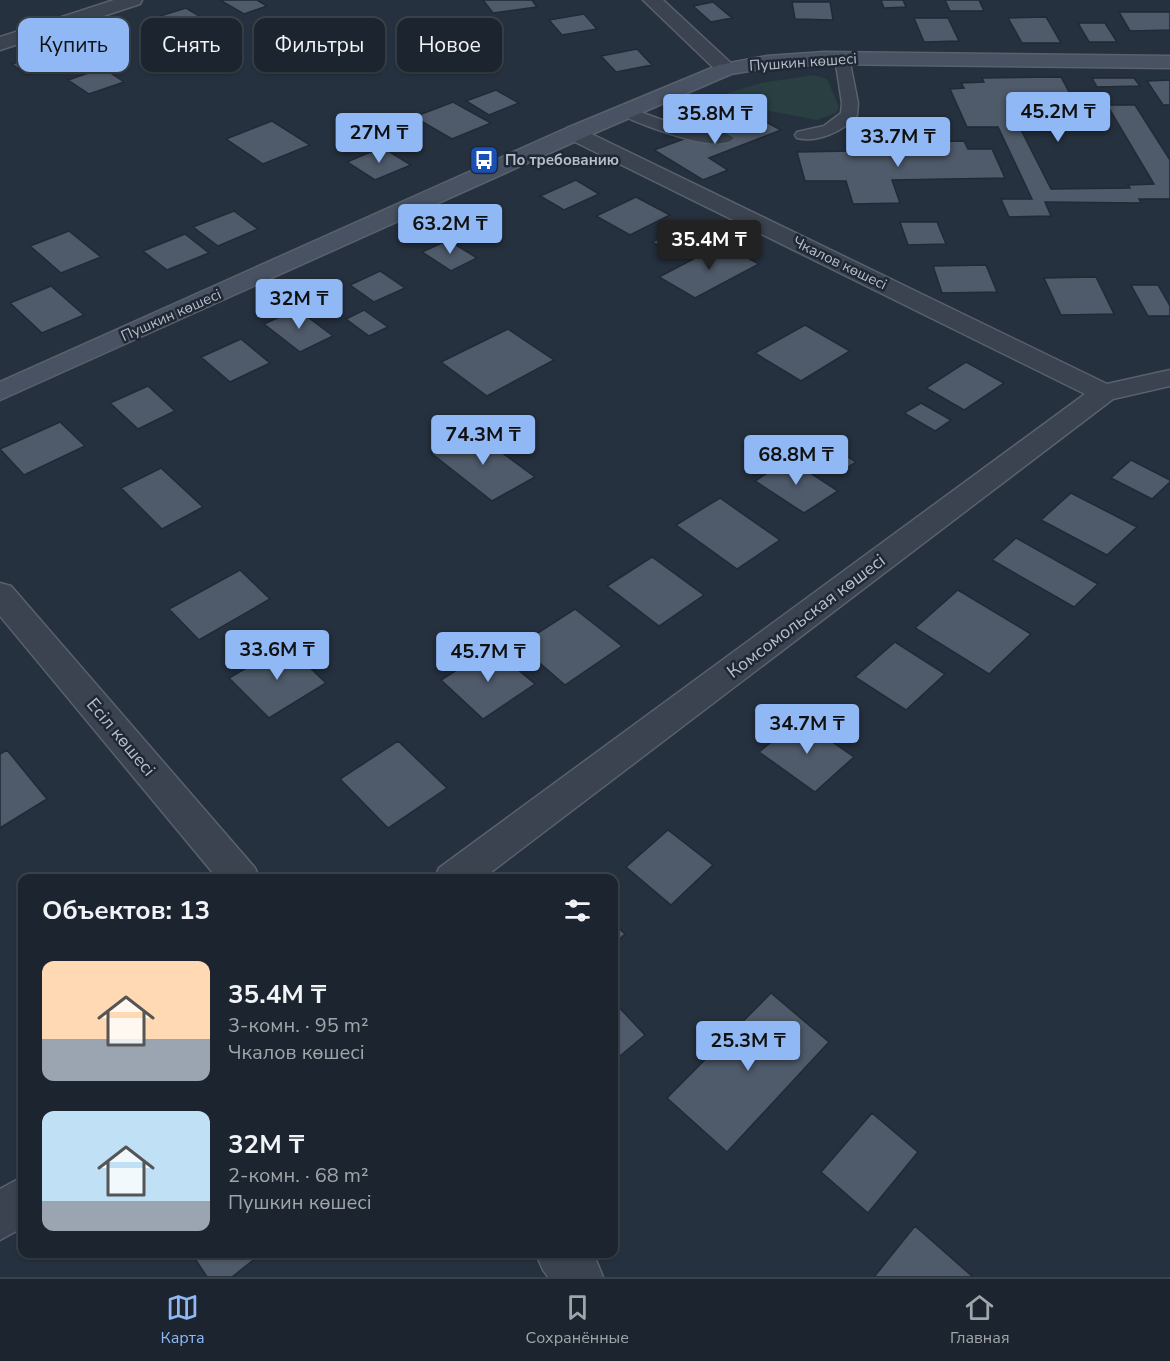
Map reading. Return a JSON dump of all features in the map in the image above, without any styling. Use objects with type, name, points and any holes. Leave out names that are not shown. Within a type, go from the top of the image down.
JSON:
[{"type":"street","points":[[0,44],[133,0]]},
{"type":"street","points":[[652,0],[726,69]]},
{"type":"street","name":"Пушкин көшесі","points":[[0,392],[575,133],[726,69],[767,62],[842,58],[1170,62]]},
{"type":"street","name":"Чкалов көшесі","points":[[575,133],[1104,393]]},
{"type":"street","name":"Комсомольская көшесі","points":[[460,874],[1104,393],[1170,378]]},
{"type":"street","name":"Есіл көшесі","points":[[0,594],[237,874]]},
{"type":"street","points":[[0,1216],[18,1203]]},
{"type":"street","points":[[562,1258],[579,1277]]},
{"type":"lane","points":[[803,135],[829,130],[849,115],[850,103],[842,58]]},
{"type":"lane","points":[[627,112],[674,132],[700,137],[726,138]]},
{"type":"green space","points":[[814,75],[827,79],[839,107],[836,113],[817,120],[734,104],[682,123],[671,122],[670,119],[731,92],[761,83]]},
{"type":"building","points":[[220,0],[257,0],[267,6],[244,14]]},
{"type":"building","points":[[483,0],[532,0],[537,7],[493,13]]},
{"type":"building","points":[[881,0],[903,0],[906,7],[884,8]]},
{"type":"building","points":[[945,0],[979,0],[984,11],[950,11]]},
{"type":"building","points":[[713,2],[732,18],[711,22],[693,6]]},
{"type":"building","points":[[792,2],[830,2],[833,20],[795,19]]},
{"type":"building","points":[[186,8],[203,18],[154,18]]},
{"type":"building","points":[[1119,12],[1170,12],[1170,30],[1130,31]]},
{"type":"building","points":[[584,14],[597,29],[562,35],[549,20]]},
{"type":"building","points":[[1046,17],[1061,43],[1022,43],[1008,18]]},
{"type":"building","points":[[914,18],[948,18],[959,41],[924,42]]},
{"type":"building","points":[[1078,23],[1105,23],[1117,42],[1089,42]]},
{"type":"building","points":[[637,49],[652,65],[616,72],[601,56]]},
{"type":"building","points":[[91,72],[109,72],[124,82],[89,94],[68,80]]},
{"type":"building","points":[[1061,77],[1074,101],[1007,102],[1051,189],[1130,188],[1128,185],[1154,184],[1107,105],[1135,105],[1170,160],[1170,199],[1139,199],[1141,203],[1045,202],[1051,216],[1009,217],[1001,199],[1032,199],[998,127],[967,127],[950,89],[964,88],[961,83],[984,82],[982,78]]},
{"type":"building","points":[[1092,78],[1134,78],[1140,86],[1097,87]]},
{"type":"building","points":[[1170,80],[1170,105],[1163,105],[1147,81]]},
{"type":"building","points":[[496,90],[519,103],[489,115],[466,101]]},
{"type":"building","points":[[453,102],[491,123],[452,139],[414,117]]},
{"type":"building","points":[[751,114],[781,130],[709,158],[728,170],[703,180],[654,150]]},
{"type":"building","points":[[272,121],[310,145],[263,164],[226,139]]},
{"type":"building","points":[[964,141],[968,149],[992,149],[1005,178],[892,180],[900,203],[853,204],[846,181],[805,181],[797,152],[907,150],[904,142]]},
{"type":"building","points":[[382,147],[411,165],[375,180],[347,162]]},
{"type":"building","points":[[576,180],[599,194],[564,210],[540,196]]},
{"type":"building","points":[[636,197],[670,215],[630,235],[596,216]]},
{"type":"building","points":[[234,211],[258,229],[218,246],[193,227]]},
{"type":"building","points":[[900,222],[937,222],[946,244],[908,245]]},
{"type":"building","points":[[687,225],[703,233],[667,251],[652,242]]},
{"type":"building","points":[[69,231],[101,257],[61,273],[30,246]]},
{"type":"building","points":[[185,234],[209,253],[167,270],[143,251]]},
{"type":"building","points":[[448,240],[477,258],[451,271],[422,252]]},
{"type":"building","points":[[722,244],[759,264],[695,298],[659,277]]},
{"type":"building","points":[[986,265],[997,292],[942,293],[933,266]]},
{"type":"building","points":[[380,271],[405,288],[374,302],[350,285]]},
{"type":"building","points":[[1096,277],[1114,314],[1061,315],[1044,278]]},
{"type":"building","points":[[1131,285],[1158,285],[1170,306],[1170,316],[1148,316]]},
{"type":"building","points":[[51,286],[84,315],[42,333],[10,303]]},
{"type":"building","points":[[297,309],[333,336],[300,352],[264,324]]},
{"type":"building","points":[[364,310],[388,327],[369,336],[346,319]]},
{"type":"building","points":[[805,325],[850,351],[801,381],[755,353]]},
{"type":"building","points":[[508,329],[554,360],[487,396],[441,362]]},
{"type":"building","points":[[241,339],[270,363],[230,382],[201,357]]},
{"type":"building","points":[[966,362],[1004,383],[964,410],[926,388]]},
{"type":"building","points":[[148,386],[175,411],[138,429],[110,403]]},
{"type":"building","points":[[921,403],[951,420],[935,431],[904,413]]},
{"type":"building","points":[[60,422],[85,446],[24,475],[0,449]]},
{"type":"building","points":[[473,431],[535,477],[492,501],[431,453]]},
{"type":"building","points":[[823,441],[856,462],[839,473],[805,452]]},
{"type":"building","points":[[789,459],[838,491],[804,513],[755,481]]},
{"type":"building","points":[[1131,460],[1170,482],[1152,499],[1111,478]]},
{"type":"building","points":[[161,468],[203,507],[162,529],[121,488]]},
{"type":"building","points":[[1071,493],[1137,527],[1107,555],[1041,520]]},
{"type":"building","points":[[720,498],[780,540],[737,569],[676,525]]},
{"type":"building","points":[[1016,538],[1098,584],[1074,607],[992,560]]},
{"type":"building","points":[[652,557],[704,595],[659,626],[607,586]]},
{"type":"building","points":[[240,570],[270,599],[199,640],[169,609]]},
{"type":"building","points":[[958,590],[1031,634],[989,674],[915,628]]},
{"type":"building","points":[[575,609],[622,646],[565,685],[519,645]]},
{"type":"building","points":[[895,642],[945,674],[906,710],[855,677]]},
{"type":"building","points":[[286,645],[326,683],[269,718],[229,678]]},
{"type":"building","points":[[492,648],[535,684],[483,719],[441,680]]},
{"type":"building","points":[[799,719],[854,757],[815,792],[759,752]]},
{"type":"building","points":[[398,741],[447,788],[388,828],[340,779]]},
{"type":"building","points":[[7,750],[47,799],[0,828],[0,754]]},
{"type":"building","points":[[668,830],[713,865],[671,905],[626,867]]},
{"type":"building","points":[[618,928],[625,934],[618,940]]},
{"type":"building","points":[[771,993],[829,1042],[727,1152],[667,1098]]},
{"type":"building","points":[[618,1006],[645,1035],[618,1058]]},
{"type":"building","points":[[872,1113],[918,1152],[868,1213],[821,1172]]},
{"type":"building","points":[[915,1226],[973,1277],[874,1277]]},
{"type":"building","points":[[195,1258],[256,1258],[232,1277],[207,1277]]},
{"type":"place","name":"По требованию","points":[[484,160]]}]
